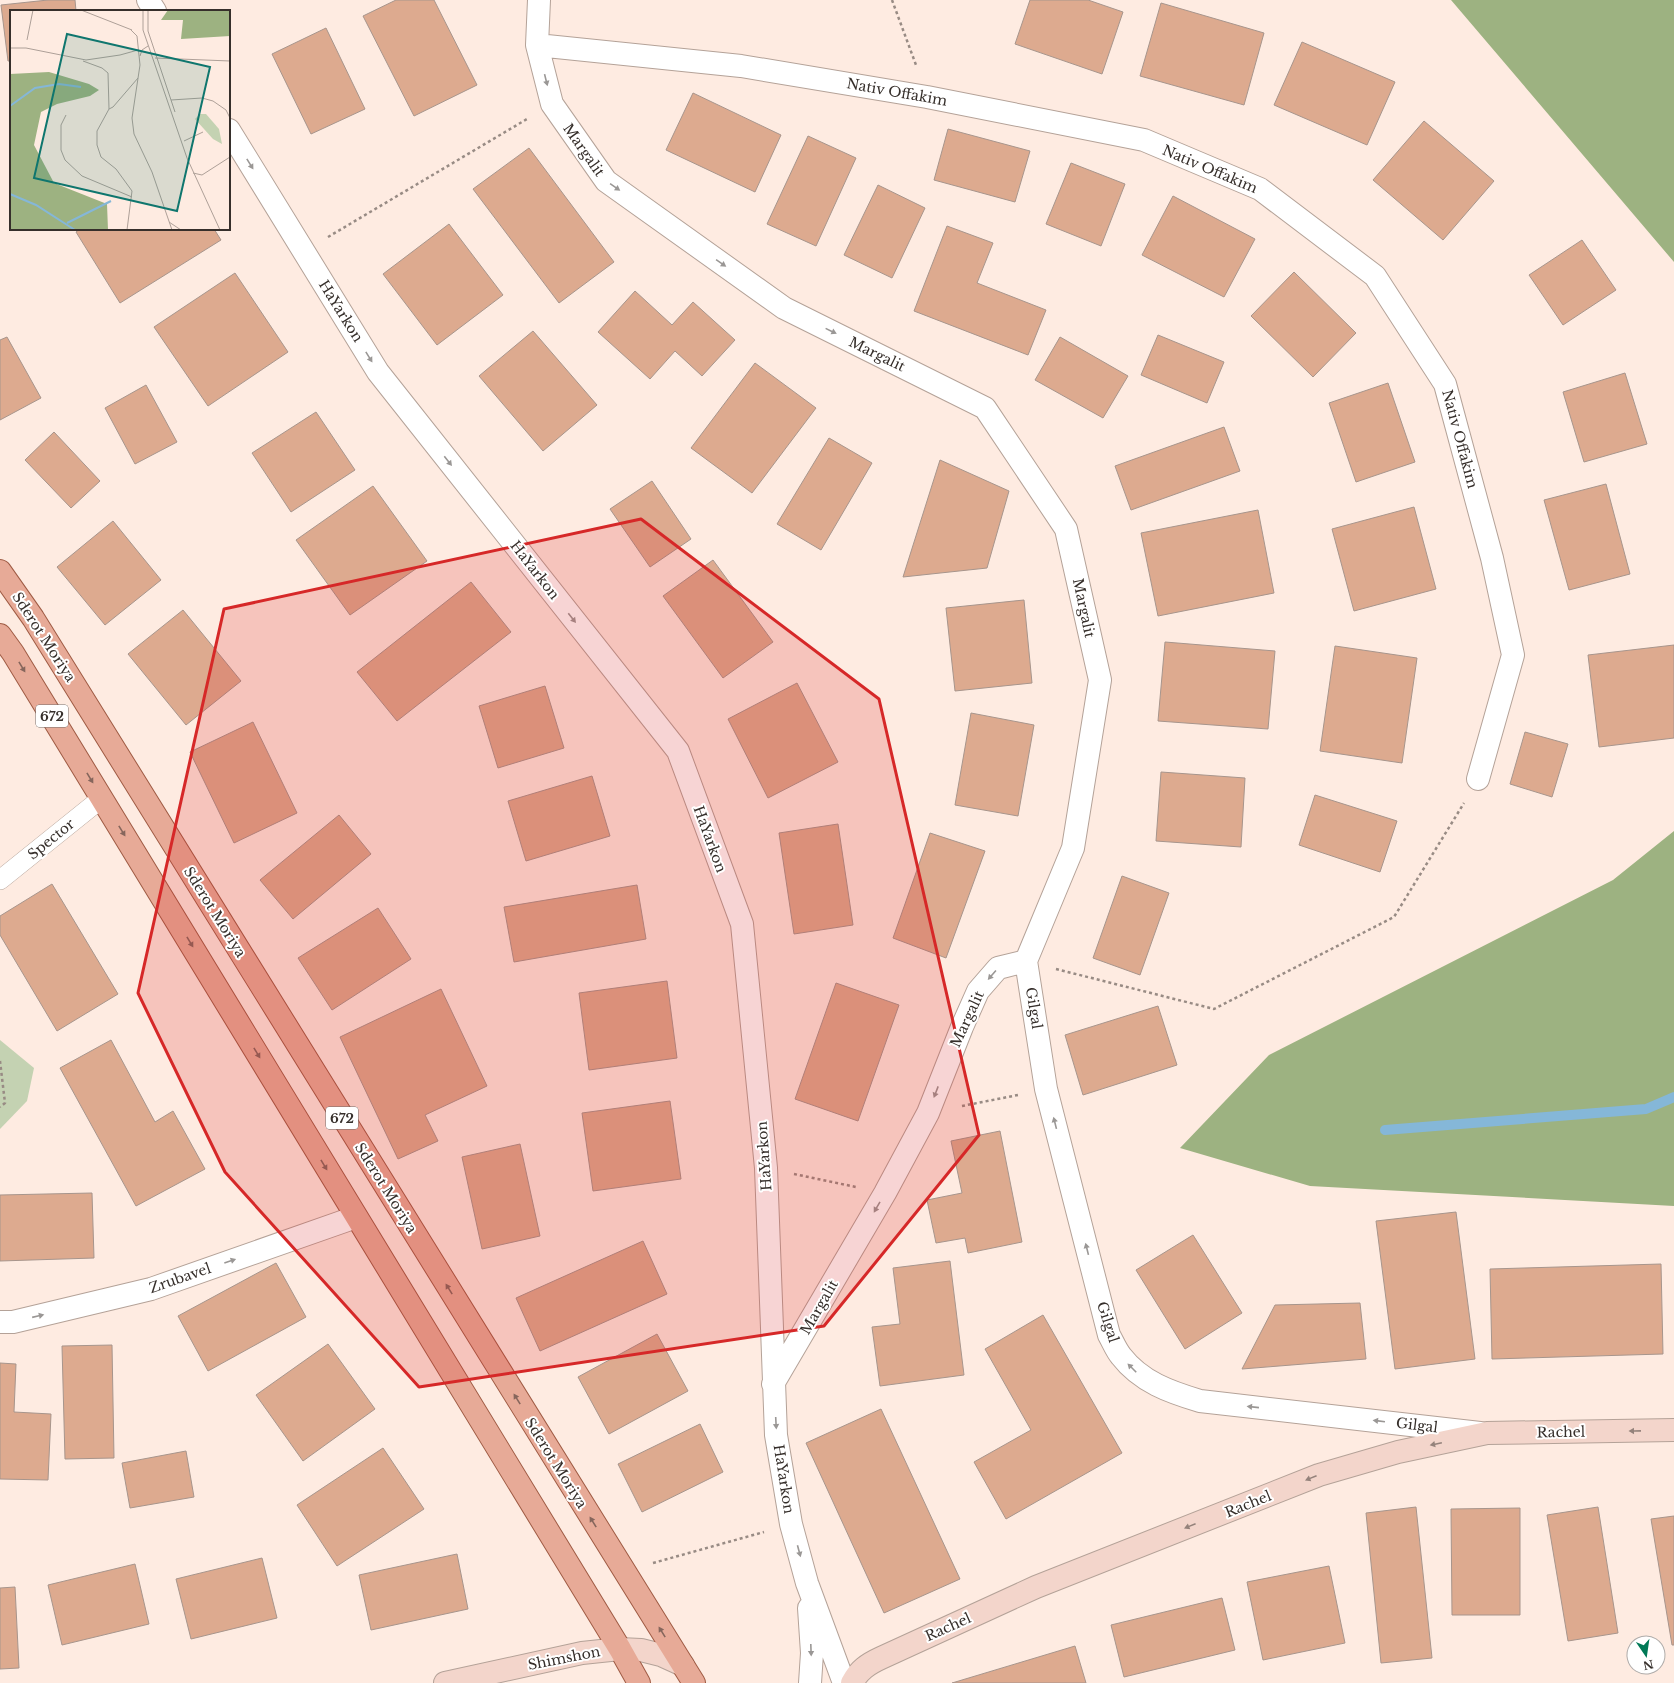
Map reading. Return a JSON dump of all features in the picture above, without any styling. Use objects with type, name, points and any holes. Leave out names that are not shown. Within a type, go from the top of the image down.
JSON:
[{"type":"main road","name":"Sderot Moriya","points":[[0,571],[33,618],[688,1674]]},
{"type":"main road","name":"672","points":[[0,635],[13,653],[102,798],[620,1649],[639,1683]]},
{"type":"street","points":[[148,0],[154,10]]},
{"type":"street","name":"Margalit","points":[[539,0],[537,45],[552,104],[606,181],[784,308],[985,408],[1066,528],[1100,680],[1073,848],[1026,961],[998,968],[978,991],[928,1113],[885,1193],[774,1384]]},
{"type":"street","name":"Nativ Offakim","points":[[537,45],[740,66],[927,97],[1144,140],[1260,189],[1375,276],[1445,384],[1492,558],[1513,655],[1478,779]]},
{"type":"street","name":"HaYarkon","points":[[230,132],[378,372],[678,751],[742,924],[766,1168],[776,1435],[791,1524],[807,1583],[844,1683]]},
{"type":"street","name":"Gilgal","points":[[1026,961],[1046,1089],[1109,1334],[1120,1356],[1150,1383],[1176,1394],[1200,1401],[1487,1434]]},
{"type":"street","name":"Zrubavel","points":[[0,1322],[13,1322],[151,1289],[356,1217]]},
{"type":"street","name":"Rachel","points":[[852,1683],[857,1675],[866,1666],[880,1658],[1036,1587],[1312,1478],[1398,1452],[1487,1434],[1674,1430]]},
{"type":"street","points":[[807,1583],[812,1653],[810,1683]]},
{"type":"street","name":"Shimshon","points":[[444,1683],[582,1653],[620,1649],[641,1650],[661,1655],[688,1674]]},
{"type":"lane","name":"Spector","points":[[0,880],[102,798]]},
{"type":"path","points":[[892,0],[927,97]]},
{"type":"path","points":[[304,251],[552,104]]},
{"type":"path","points":[[1026,961],[1214,1009],[1394,917],[1478,779]]},
{"type":"path","points":[[0,1061],[5,1103],[0,1107]]},
{"type":"path","points":[[928,1113],[1046,1089]]},
{"type":"path","points":[[766,1168],[885,1193]]},
{"type":"path","points":[[623,1571],[791,1524]]},
{"type":"highlighted area","points":[[641,519],[879,699],[979,1135],[824,1326],[419,1387],[225,1172],[138,993],[224,609]]},
{"type":"green space","points":[[1451,0],[1674,0],[1674,262]]},
{"type":"green space","points":[[1674,831],[1674,1206],[1310,1186],[1180,1148],[1269,1055],[1613,880]]},
{"type":"green space","points":[[0,1040],[34,1068],[27,1101],[0,1129]]},
{"type":"building","points":[[48,0],[75,0],[76,10],[10,10],[10,61],[8,61],[1,5]]},
{"type":"building","points":[[396,0],[434,0],[477,85],[414,116],[363,16]]},
{"type":"building","points":[[1030,0],[1088,0],[1123,12],[1102,74],[1015,44]]},
{"type":"building","points":[[1161,3],[1264,33],[1244,105],[1140,76]]},
{"type":"building","points":[[326,28],[365,109],[311,134],[272,54]]},
{"type":"building","points":[[1302,42],[1395,82],[1367,145],[1274,105]]},
{"type":"building","points":[[693,93],[781,135],[755,192],[666,150]]},
{"type":"building","points":[[1424,121],[1494,181],[1443,240],[1373,180]]},
{"type":"building","points":[[948,129],[1030,151],[1015,202],[934,180]]},
{"type":"building","points":[[808,136],[856,158],[816,246],[767,224]]},
{"type":"building","points":[[529,148],[614,262],[559,303],[473,189]]},
{"type":"building","points":[[1071,163],[1125,184],[1101,246],[1046,224]]},
{"type":"building","points":[[878,185],[925,208],[892,278],[844,255]]},
{"type":"building","points":[[1173,196],[1255,239],[1224,297],[1142,255]]},
{"type":"building","points":[[449,224],[503,295],[437,345],[383,274]]},
{"type":"building","points":[[947,226],[993,243],[977,283],[1046,310],[1028,355],[914,311]]},
{"type":"building","points":[[79,230],[215,230],[221,240],[120,303],[76,232]]},
{"type":"building","points":[[1582,240],[1616,290],[1563,325],[1529,275]]},
{"type":"building","points":[[1294,272],[1356,333],[1313,377],[1251,316]]},
{"type":"building","points":[[235,273],[288,352],[208,406],[154,327]]},
{"type":"building","points":[[635,291],[672,325],[693,302],[735,340],[702,376],[675,351],[650,379],[598,332]]},
{"type":"building","points":[[533,331],[597,405],[543,451],[479,376]]},
{"type":"building","points":[[1158,335],[1224,362],[1207,403],[1141,375]]},
{"type":"building","points":[[7,337],[41,398],[0,420],[0,340]]},
{"type":"building","points":[[1060,337],[1128,376],[1103,418],[1035,380]]},
{"type":"building","points":[[755,363],[816,408],[752,493],[691,448]]},
{"type":"building","points":[[1625,373],[1647,444],[1584,462],[1563,392]]},
{"type":"building","points":[[1388,383],[1415,462],[1356,482],[1329,403]]},
{"type":"building","points":[[146,385],[177,442],[135,464],[105,408]]},
{"type":"building","points":[[316,412],[355,470],[291,512],[252,453]]},
{"type":"building","points":[[1224,427],[1240,471],[1131,510],[1115,466]]},
{"type":"building","points":[[54,432],[100,481],[71,508],[25,460]]},
{"type":"building","points":[[829,438],[872,463],[821,550],[777,524]]},
{"type":"building","points":[[940,460],[1009,491],[987,568],[903,577]]},
{"type":"building","points":[[652,481],[691,539],[650,567],[610,509]]},
{"type":"building","points":[[1606,484],[1630,574],[1569,590],[1544,500]]},
{"type":"building","points":[[373,486],[427,561],[350,615],[296,540]]},
{"type":"building","points":[[1414,507],[1436,589],[1354,611],[1332,529]]},
{"type":"building","points":[[1258,510],[1274,593],[1158,616],[1141,533]]},
{"type":"building","points":[[113,521],[161,580],[105,625],[57,567]]},
{"type":"building","points":[[713,560],[773,642],[723,678],[663,596]]},
{"type":"building","points":[[471,582],[511,632],[397,721],[357,672]]},
{"type":"building","points":[[1024,600],[1032,683],[955,691],[946,608]]},
{"type":"building","points":[[183,610],[241,681],[186,725],[128,654]]},
{"type":"building","points":[[1165,642],[1275,651],[1268,729],[1158,721]]},
{"type":"building","points":[[1674,645],[1674,738],[1599,747],[1588,655]]},
{"type":"building","points":[[1335,646],[1417,658],[1402,763],[1320,751]]},
{"type":"building","points":[[797,683],[838,762],[768,798],[728,719]]},
{"type":"building","points":[[545,686],[564,748],[498,768],[479,706]]},
{"type":"building","points":[[971,713],[1034,725],[1018,816],[955,805]]},
{"type":"building","points":[[253,722],[297,813],[234,843],[190,752]]},
{"type":"building","points":[[1525,732],[1568,744],[1552,797],[1510,784]]},
{"type":"building","points":[[1161,772],[1245,778],[1241,847],[1156,841]]},
{"type":"building","points":[[592,776],[610,836],[526,861],[508,801]]},
{"type":"building","points":[[1315,795],[1397,821],[1380,872],[1299,845]]},
{"type":"building","points":[[339,815],[371,854],[293,919],[260,880]]},
{"type":"building","points":[[838,824],[853,925],[794,934],[779,833]]},
{"type":"building","points":[[930,833],[985,851],[946,958],[893,938]]},
{"type":"building","points":[[1122,876],[1169,893],[1140,975],[1093,958]]},
{"type":"building","points":[[52,884],[118,994],[57,1031],[0,935],[0,916]]},
{"type":"building","points":[[637,885],[646,939],[514,962],[504,907]]},
{"type":"building","points":[[378,908],[411,959],[332,1010],[298,958]]},
{"type":"building","points":[[667,981],[677,1058],[589,1070],[579,993]]},
{"type":"building","points":[[836,983],[899,1005],[858,1121],[795,1099]]},
{"type":"building","points":[[441,989],[487,1086],[425,1115],[438,1141],[398,1159],[340,1037]]},
{"type":"building","points":[[1158,1006],[1177,1065],[1083,1095],[1065,1035]]},
{"type":"building","points":[[111,1040],[155,1122],[173,1111],[205,1169],[136,1206],[60,1068]]},
{"type":"building","points":[[670,1101],[681,1179],[593,1191],[582,1113]]},
{"type":"building","points":[[1000,1131],[1022,1242],[968,1253],[965,1238],[936,1243],[927,1200],[962,1193],[951,1141]]},
{"type":"building","points":[[520,1144],[540,1236],[482,1249],[462,1157]]},
{"type":"building","points":[[92,1193],[94,1258],[0,1261],[0,1195]]},
{"type":"building","points":[[1456,1212],[1475,1359],[1395,1369],[1376,1221]]},
{"type":"building","points":[[1193,1235],[1242,1313],[1185,1349],[1136,1270]]},
{"type":"building","points":[[643,1241],[667,1294],[540,1351],[516,1298]]},
{"type":"building","points":[[950,1261],[964,1375],[880,1386],[872,1327],[900,1324],[893,1268]]},
{"type":"building","points":[[276,1263],[306,1317],[208,1371],[178,1316]]},
{"type":"building","points":[[1661,1264],[1663,1354],[1492,1359],[1490,1269]]},
{"type":"building","points":[[1360,1303],[1366,1359],[1242,1369],[1275,1305]]},
{"type":"building","points":[[1043,1315],[1122,1453],[1006,1519],[974,1462],[1031,1430],[985,1349]]},
{"type":"building","points":[[657,1334],[688,1391],[609,1434],[578,1377]]},
{"type":"building","points":[[328,1344],[375,1409],[303,1461],[256,1395]]},
{"type":"building","points":[[112,1345],[114,1458],[65,1459],[62,1346]]},
{"type":"building","points":[[0,1363],[16,1364],[14,1412],[51,1414],[48,1480],[0,1479]]},
{"type":"building","points":[[881,1409],[960,1579],[884,1613],[806,1443]]},
{"type":"building","points":[[700,1424],[723,1472],[642,1512],[618,1464]]},
{"type":"building","points":[[383,1448],[424,1509],[337,1566],[297,1505]]},
{"type":"building","points":[[186,1451],[194,1497],[130,1508],[122,1463]]},
{"type":"building","points":[[1416,1507],[1432,1658],[1381,1663],[1366,1513]]},
{"type":"building","points":[[1598,1507],[1618,1633],[1568,1641],[1547,1515]]},
{"type":"building","points":[[1520,1508],[1520,1615],[1452,1615],[1451,1509]]},
{"type":"building","points":[[1674,1516],[1674,1645],[1672,1645],[1651,1519]]},
{"type":"building","points":[[457,1554],[468,1609],[371,1630],[359,1575]]},
{"type":"building","points":[[262,1558],[277,1618],[191,1639],[176,1579]]},
{"type":"building","points":[[135,1564],[149,1624],[62,1645],[48,1585]]},
{"type":"building","points":[[1329,1566],[1345,1643],[1263,1660],[1247,1582]]},
{"type":"building","points":[[15,1587],[19,1668],[0,1669],[0,1588]]},
{"type":"building","points":[[1222,1598],[1235,1650],[1124,1677],[1111,1625]]},
{"type":"building","points":[[1075,1646],[1086,1683],[952,1683]]},
{"type":"waterway","points":[[1385,1130],[1646,1109],[1674,1097]]}]
